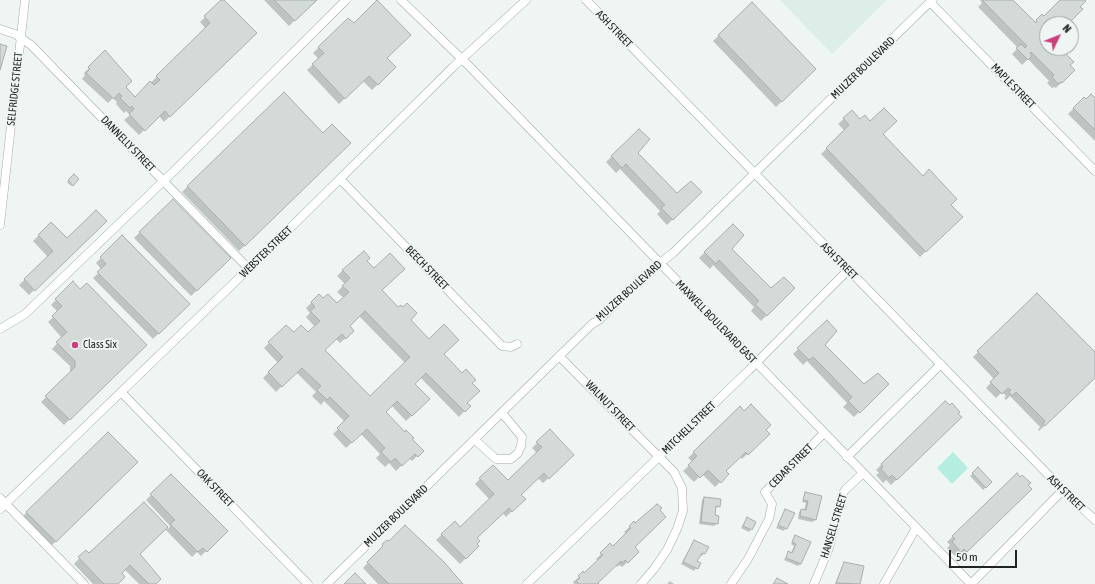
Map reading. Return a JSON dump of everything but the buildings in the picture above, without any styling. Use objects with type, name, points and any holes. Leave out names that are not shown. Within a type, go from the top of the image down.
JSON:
[{"type":"street","name":"SELFRIDGE STREET","points":[[0,225],[25,0]]},
{"type":"street","points":[[0,329],[25,314],[346,0]]},
{"type":"street","name":"MAXWELL BOULEVARD EAST","points":[[401,0],[660,263],[971,584]]},
{"type":"street","name":"WEBSTER STREET","points":[[2,504],[249,269],[452,68],[526,0]]},
{"type":"street","name":"ASH STREET","points":[[586,0],[1062,490],[1095,520]]},
{"type":"street","name":"MULZER BOULEVARD","points":[[327,584],[559,356],[660,263],[673,253],[931,1]]},
{"type":"street","name":"MAPLE STREET","points":[[931,1],[1095,171]]},
{"type":"street","name":"DANNELLY STREET","points":[[0,29],[15,34],[31,45],[249,269]]},
{"type":"street","name":"BEECH STREET","points":[[340,179],[502,346],[511,347],[517,344]]},
{"type":"street","name":"MITCHELL STREET","points":[[527,584],[756,363],[848,270]]},
{"type":"street","name":"WALNUT STREET","points":[[559,356],[679,479],[683,497],[683,511],[677,529],[667,550],[654,569],[641,584]]},
{"type":"street","points":[[847,457],[941,364]]},
{"type":"street","name":"OAK STREET","points":[[120,392],[308,584]]},
{"type":"street","points":[[474,440],[496,459],[511,459],[518,453],[522,446],[522,437],[502,413]]},
{"type":"street","name":"CEDAR STREET","points":[[731,584],[748,559],[769,520],[772,504],[765,492],[824,433]]},
{"type":"street","name":"HANSELL STREET","points":[[814,584],[829,548],[842,495],[862,473]]},
{"type":"street","points":[[971,584],[1062,490]]},
{"type":"street","points":[[2,504],[84,584]]},
{"type":"street","points":[[884,584],[916,528]]},
{"type":"shaded area","points":[[780,0],[887,0],[832,54]]},
{"type":"green space","points":[[953,452],[968,468],[952,484],[937,468]]},
{"type":"place","name":"Class Six","points":[[75,345]]}]
